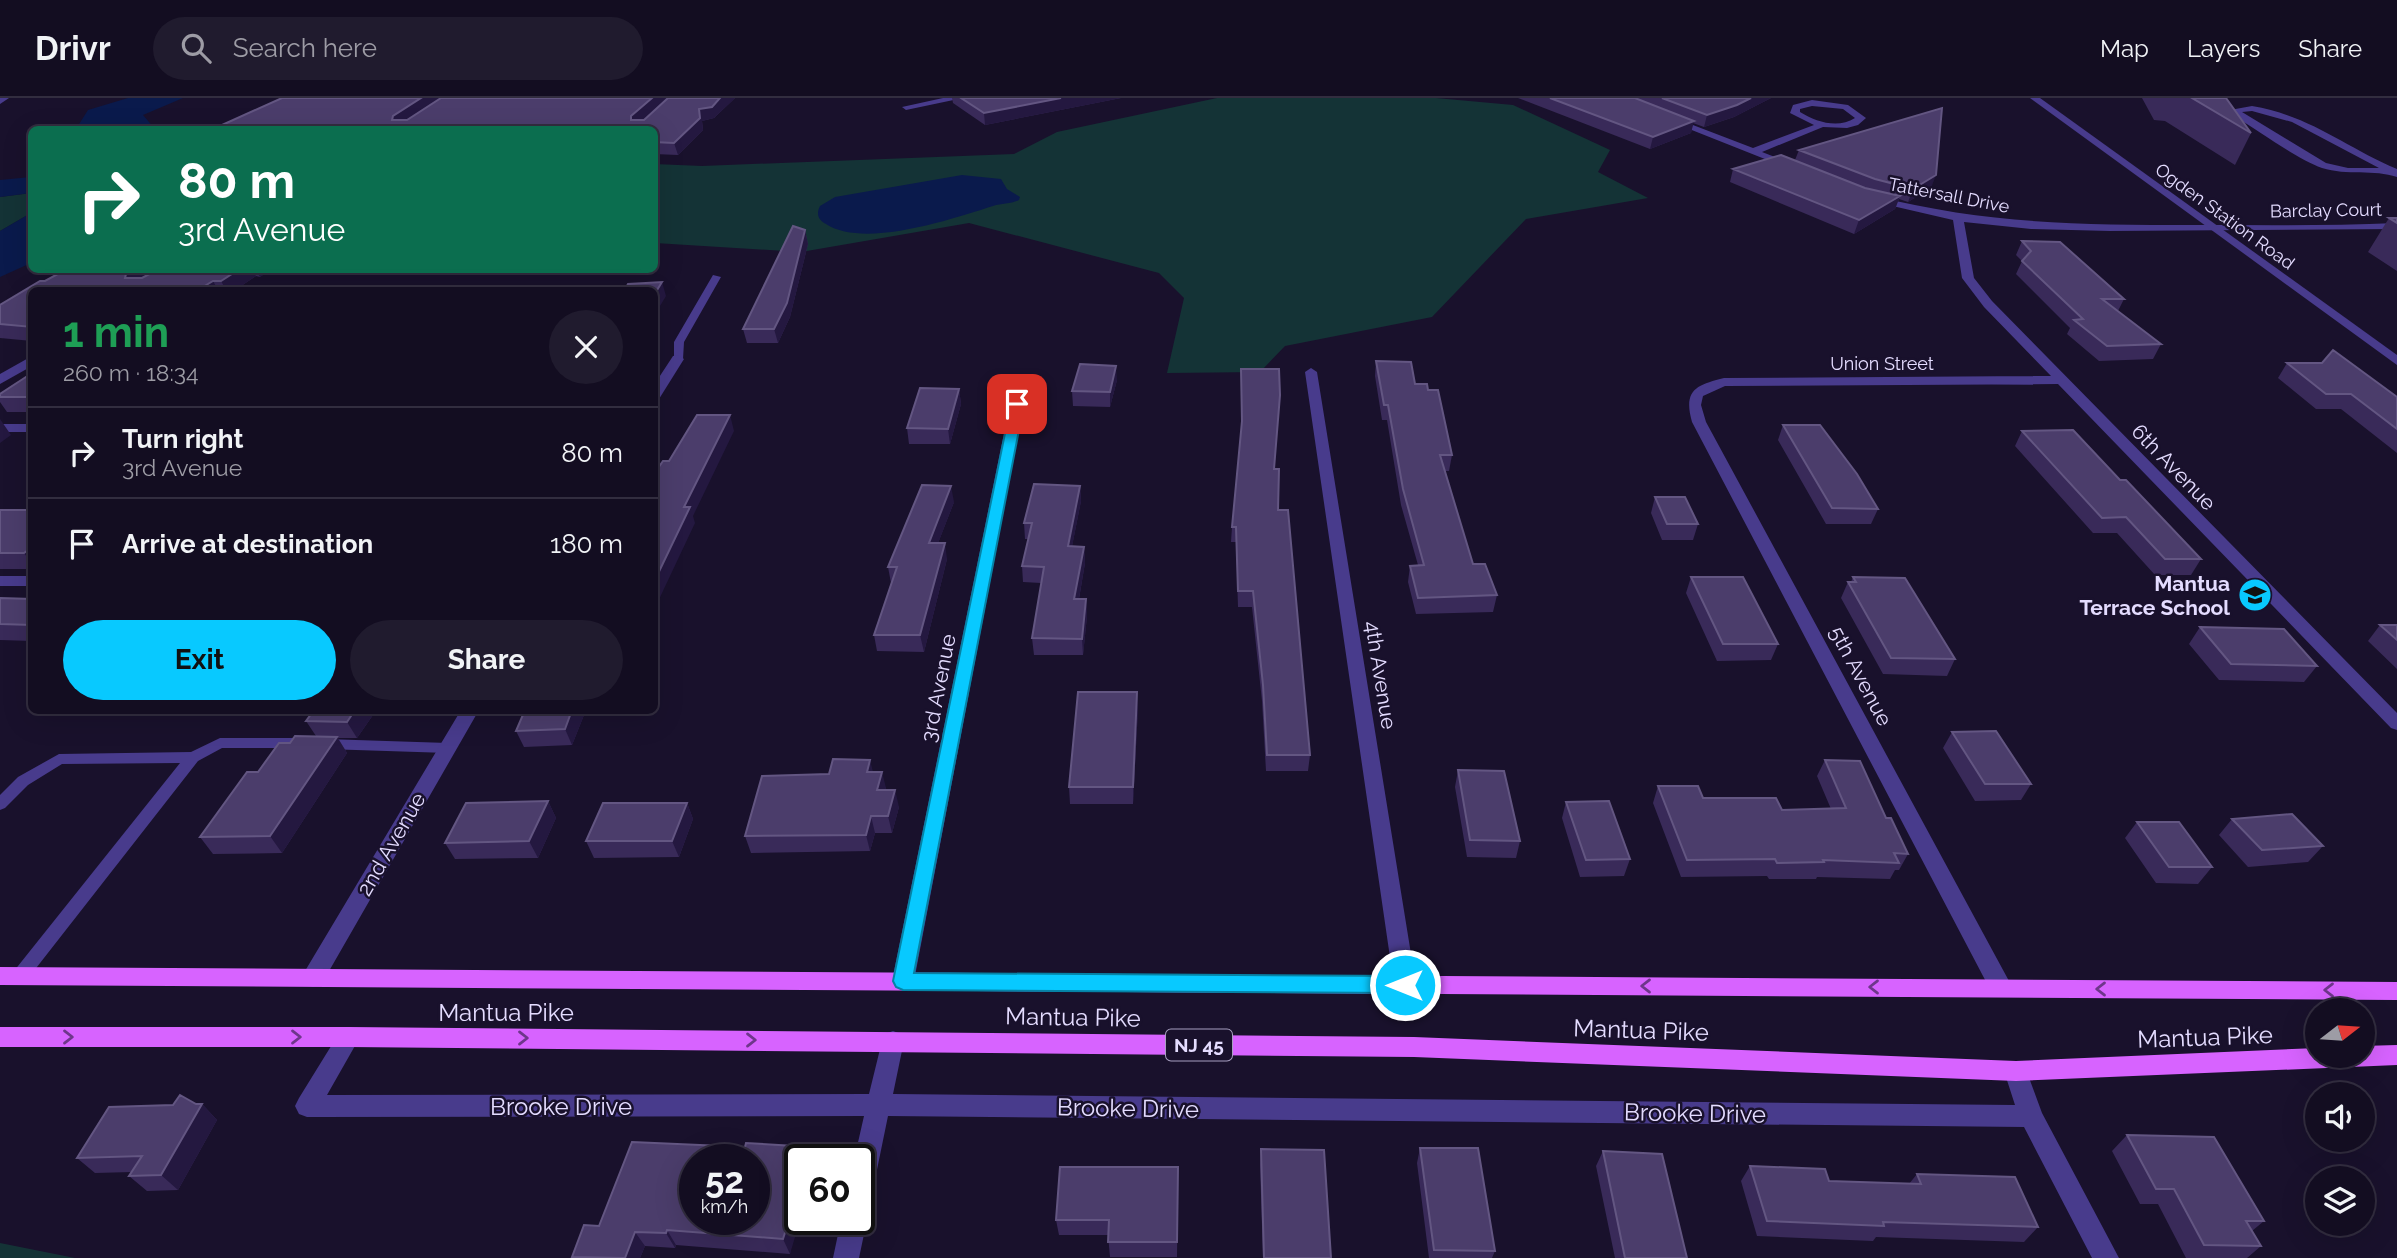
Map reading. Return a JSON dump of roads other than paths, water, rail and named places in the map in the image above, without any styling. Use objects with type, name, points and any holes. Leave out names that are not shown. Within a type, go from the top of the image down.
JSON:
[{"type":"main road","name":"Mantua Pike","points":[[10,976],[2397,991]]},
{"type":"main road","name":"Mantua Pike","points":[[0,1037],[349,1037],[1414,1047],[2016,1071],[2397,1055]]},
{"type":"street","points":[[0,101],[5,98]]},
{"type":"street","points":[[906,107],[959,98]]},
{"type":"street","name":"Ogden Station Road","points":[[2034,98],[2397,361]]},
{"type":"street","points":[[1752,152],[1822,124],[1853,124],[1861,118],[1854,111],[1835,105],[1812,103],[1793,110],[1800,117],[1822,124]]},
{"type":"street","name":"Barclay Court","points":[[2254,107],[2288,113],[2395,173],[2348,171],[2323,165],[2240,116],[2235,110],[2254,107]]},
{"type":"street","points":[[1663,117],[1805,172]]},
{"type":"street","name":"Tattersall Drive","points":[[1866,196],[1958,219],[2039,227],[2213,228]]},
{"type":"street","name":"6th Avenue","points":[[1958,219],[1968,278],[2060,380],[2397,724]]},
{"type":"street","name":"Barclay Court","points":[[2213,228],[2397,226]]},
{"type":"street","points":[[658,391],[678,359]]},
{"type":"street","points":[[0,380],[28,362]]},
{"type":"street","name":"4th Avenue","points":[[1311,372],[1405,985]]},
{"type":"street","name":"Union Street","points":[[1706,387],[1724,382],[1750,380],[2060,380]]},
{"type":"street","name":"5th Avenue","points":[[1706,387],[1696,394],[1693,401],[1699,422],[2001,988]]},
{"type":"street","name":"3rd Avenue","points":[[903,981],[1017,404]]},
{"type":"street","points":[[0,428],[28,428]]},
{"type":"street","points":[[0,581],[28,581]]},
{"type":"street","name":"2nd Avenue","points":[[313,978],[468,714]]},
{"type":"street","name":"Brooke Drive","points":[[349,1037],[307,1106],[878,1105],[2031,1116]]},
{"type":"street","points":[[870,1144],[893,1041]]},
{"type":"street","points":[[2016,1071],[2031,1116],[2106,1258]]},
{"type":"street","points":[[846,1258],[851,1235]]},
{"type":"lane","points":[[678,359],[679,342],[716,277]]},
{"type":"lane","points":[[10,976],[193,757],[220,743],[448,748]]},
{"type":"lane","points":[[0,804],[23,781],[59,760],[193,757]]},
{"type":"water","points":[[128,98],[183,98],[143,115],[152,126],[78,126],[88,110]]},
{"type":"water","points":[[962,175],[1001,179],[1007,189],[1020,197],[1019,200],[932,224],[885,233],[842,231],[821,221],[818,216],[820,206],[835,197]]},
{"type":"water","points":[[28,177],[28,193],[0,197],[0,180]]},
{"type":"water","points":[[28,215],[28,264],[0,277],[0,231]]},
{"type":"place","name":"Mantua Terrace School","points":[[2255,595]]}]
